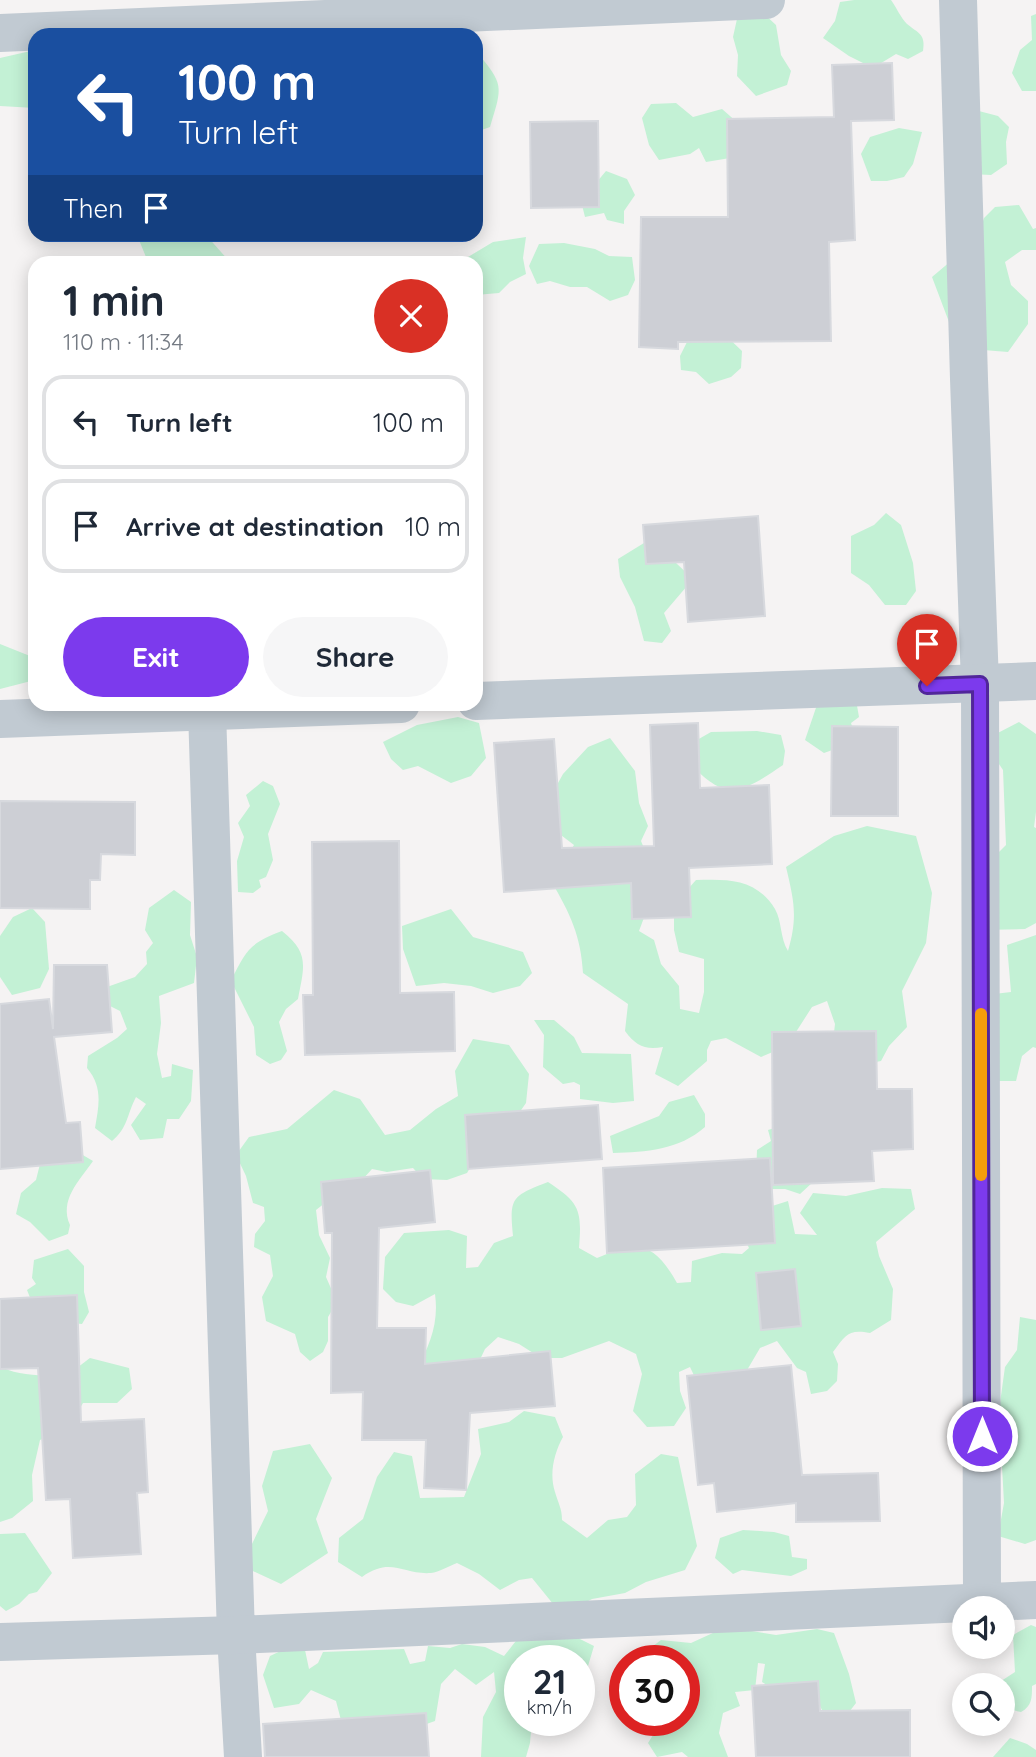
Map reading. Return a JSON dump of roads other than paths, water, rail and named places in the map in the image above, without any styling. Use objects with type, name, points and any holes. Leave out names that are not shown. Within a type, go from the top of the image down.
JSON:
[{"type":"street","points":[[116,28],[766,0]]},
{"type":"street","points":[[958,0],[968,379],[980,684],[982,1596]]},
{"type":"street","points":[[0,33],[28,32]]},
{"type":"street","points":[[483,701],[1036,681]]},
{"type":"street","points":[[0,719],[185,711]]},
{"type":"street","points":[[208,711],[236,1635],[243,1757]]},
{"type":"street","points":[[1015,1601],[1036,1600]]},
{"type":"street","points":[[0,1642],[236,1635],[952,1604]]}]
